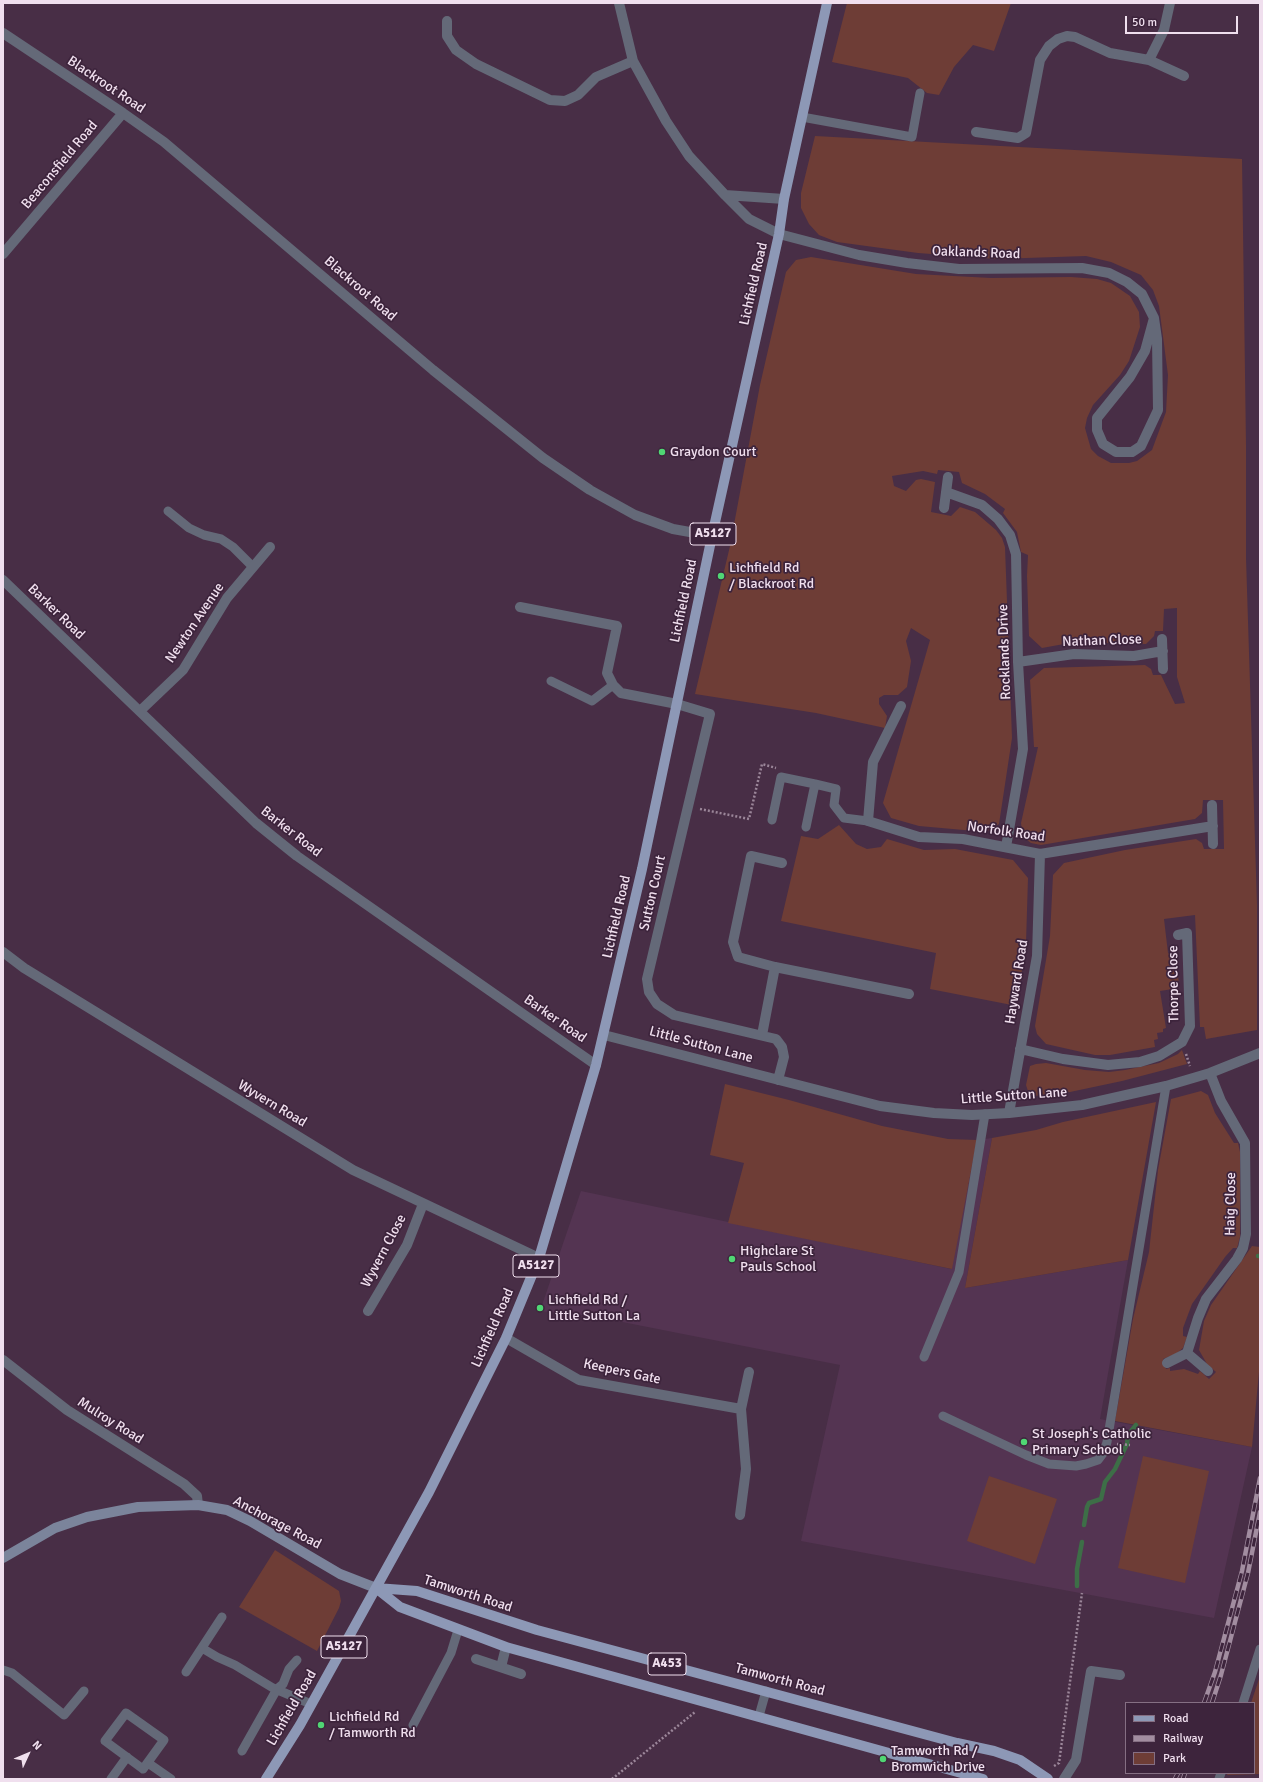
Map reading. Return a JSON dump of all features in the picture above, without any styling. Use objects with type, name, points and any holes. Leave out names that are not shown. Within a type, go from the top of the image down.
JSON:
[{"type":"main road","name":"Lichfield Road","points":[[266,1779],[312,1704],[429,1492],[506,1338],[539,1258],[604,1035],[642,869],[712,536],[779,234],[784,199],[827,3]]},
{"type":"main road","name":"A453","points":[[376,1588],[400,1607],[506,1647],[983,1779]]},
{"type":"main road","name":"Tamworth Road","points":[[376,1588],[417,1591],[538,1630],[958,1743],[994,1751],[1020,1760],[1048,1779]]},
{"type":"street","name":"Oaklands Road","points":[[619,3],[633,62],[666,122],[689,156],[749,219],[779,234],[859,255],[907,263],[959,269],[1082,268],[1109,273],[1127,282],[1142,294],[1154,318],[1157,339],[1158,410],[1141,446],[1132,452],[1116,452],[1103,444],[1097,430],[1098,418],[1130,377],[1145,351],[1154,318]]},
{"type":"street","points":[[1149,60],[1164,30],[1170,3]]},
{"type":"street","points":[[447,21],[447,36],[456,50],[476,64],[550,100],[565,101],[578,95],[596,77],[633,62]]},
{"type":"street","name":"Blackroot Road","points":[[3,33],[123,113],[192,165],[433,370],[544,458],[590,490],[635,515],[673,529],[712,536]]},
{"type":"street","points":[[976,132],[1018,138],[1026,133],[1040,60],[1049,46],[1058,39],[1067,36],[1075,37],[1110,53],[1149,60],[1184,76]]},
{"type":"street","name":"Beaconsfield Road","points":[[3,254],[123,113]]},
{"type":"street","points":[[725,195],[784,199]]},
{"type":"street","points":[[944,508],[948,477]]},
{"type":"street","name":"Rocklands Drive","points":[[946,492],[961,496],[982,505],[998,519],[1010,535],[1016,554],[1018,662],[1023,749],[1006,847]]},
{"type":"street","name":"Newton Avenue","points":[[140,711],[183,670],[227,598],[270,547]]},
{"type":"street","name":"Barker Road","points":[[3,580],[256,823],[297,856],[596,1065]]},
{"type":"street","points":[[520,606],[617,626],[607,673],[613,686],[621,693],[677,704]]},
{"type":"street","name":"Nathan Close","points":[[1162,639],[1163,669]]},
{"type":"street","name":"Nathan Close","points":[[1018,662],[1074,654],[1134,656],[1162,651]]},
{"type":"street","name":"Sutton Court","points":[[677,704],[710,714],[647,980],[649,992],[657,1004],[674,1015],[776,1039],[782,1047],[784,1057],[778,1080]]},
{"type":"street","points":[[868,821],[873,762],[901,706]]},
{"type":"street","points":[[1212,806],[1213,844]]},
{"type":"street","name":"Norfolk Road","points":[[868,821],[919,837],[963,839],[1040,854],[1213,826]]},
{"type":"street","name":"Hayward Road","points":[[1009,1113],[1037,956],[1040,854]]},
{"type":"street","points":[[782,863],[751,856],[733,942],[738,956],[775,967],[909,994]]},
{"type":"street","name":"Thorpe Close","points":[[1020,1049],[1063,1059],[1108,1065],[1140,1062],[1159,1056],[1182,1042],[1190,1026],[1187,933],[1178,935]]},
{"type":"street","name":"Wyvern Road","points":[[3,952],[24,968],[353,1170],[539,1258]]},
{"type":"street","points":[[762,1035],[775,967]]},
{"type":"street","name":"Little Sutton Lane","points":[[604,1035],[880,1106],[934,1113],[1009,1113],[1082,1105],[1166,1086],[1210,1073],[1260,1053]]},
{"type":"street","name":"Haig Close","points":[[1187,1353],[1198,1318],[1206,1299],[1237,1259],[1243,1248],[1246,1234],[1245,1143],[1221,1101],[1210,1073]]},
{"type":"street","name":"Wyvern Close","points":[[368,1311],[407,1245],[423,1204]]},
{"type":"street","name":"Keepers Gate","points":[[506,1338],[579,1380],[741,1409]]},
{"type":"street","points":[[1167,1363],[1180,1358],[1187,1353],[1208,1371]]},
{"type":"street","name":"Mulroy Road","points":[[3,1360],[67,1410],[184,1484],[197,1496],[198,1505]]},
{"type":"street","points":[[740,1515],[746,1469],[741,1409],[749,1372]]},
{"type":"street","name":"Anchorage Road","points":[[3,1558],[55,1528],[87,1517],[138,1508],[198,1505],[227,1510],[250,1521],[340,1574],[376,1588]]},
{"type":"street","points":[[501,1667],[506,1647]]},
{"type":"street","points":[[476,1659],[521,1674]]},
{"type":"street","points":[[1064,1779],[1076,1760],[1091,1671],[1120,1675]]},
{"type":"lane","points":[[802,117],[912,137],[920,93]]},
{"type":"lane","points":[[168,511],[189,528],[204,534],[221,538],[233,547],[253,567]]},
{"type":"lane","points":[[551,681],[592,700],[613,686]]},
{"type":"lane","points":[[772,820],[781,777],[836,789],[834,805],[844,818],[868,821]]},
{"type":"lane","points":[[806,827],[815,784]]},
{"type":"lane","points":[[943,1416],[1026,1455],[1049,1464],[1076,1466],[1086,1464],[1098,1460],[1104,1452],[1107,1442],[1166,1086]]},
{"type":"lane","points":[[924,1357],[959,1272],[985,1114]]},
{"type":"lane","points":[[186,1672],[222,1617]]},
{"type":"lane","points":[[413,1725],[451,1653],[458,1630]]},
{"type":"lane","points":[[202,1648],[235,1665],[277,1690],[312,1704]]},
{"type":"lane","points":[[1243,1702],[1260,1649]]},
{"type":"lane","points":[[242,1751],[277,1690],[283,1684],[289,1669],[297,1660]]},
{"type":"lane","points":[[3,1670],[12,1673],[64,1715],[84,1691]]},
{"type":"lane","points":[[759,1716],[766,1691]]},
{"type":"lane","points":[[126,1713],[164,1740],[144,1769],[127,1757],[105,1741],[126,1713]]},
{"type":"lane","points":[[112,1779],[127,1757]]},
{"type":"lane","points":[[148,1763],[170,1779]]},
{"type":"path","points":[[688,806],[750,819],[762,764],[782,769],[781,777]]},
{"type":"path","points":[[1182,1042],[1190,1066],[1183,1068]]},
{"type":"path","points":[[1120,1444],[1130,1445]]},
{"type":"path","points":[[1054,1766],[1059,1764],[1082,1593]]},
{"type":"path","points":[[612,1779],[706,1702]]},
{"type":"shaded area","name":"St Joseph's Catholic Primary School","points":[[992,1138],[965,1288],[1128,1260],[1100,1419],[1252,1447],[1214,1618],[801,1541],[840,1365],[592,1316],[540,1311],[581,1191],[951,1269],[977,1140]]},
{"type":"green space","points":[[847,3],[1011,3],[994,51],[973,45],[954,67],[939,95],[927,93],[908,78],[832,62]]},
{"type":"green space","points":[[815,136],[1242,159],[1246,558],[1257,905],[1257,1030],[1206,1039],[1204,1027],[1200,1027],[1195,915],[1164,919],[1168,953],[1175,955],[1177,960],[1179,988],[1160,991],[1166,1028],[1163,1029],[1163,1032],[1157,1033],[1158,1039],[1154,1040],[1155,1047],[1110,1055],[1095,1055],[1046,1044],[1037,1034],[1035,1026],[1050,936],[1053,875],[1064,863],[1125,850],[1196,839],[1202,843],[1204,849],[1224,849],[1223,800],[1203,800],[1202,813],[1195,819],[1041,845],[1031,843],[1027,840],[1022,831],[1021,823],[1038,747],[1034,747],[1030,680],[1044,668],[1145,665],[1151,669],[1153,675],[1161,675],[1175,704],[1185,703],[1177,677],[1177,608],[1164,609],[1163,631],[1155,631],[1154,636],[1146,644],[1075,642],[1042,648],[1029,636],[1027,576],[1028,555],[1021,552],[1017,532],[1003,513],[1005,509],[985,494],[962,483],[959,472],[938,470],[937,474],[923,471],[892,476],[894,486],[906,491],[916,480],[921,479],[935,482],[931,512],[951,516],[960,507],[975,512],[996,530],[1002,538],[1005,547],[1012,738],[999,824],[986,832],[919,826],[891,818],[883,803],[930,640],[911,628],[906,641],[911,661],[907,687],[898,695],[884,695],[879,698],[879,704],[887,716],[885,728],[816,713],[695,694],[730,546],[760,385],[786,272],[796,260],[811,257],[916,274],[991,278],[1071,277],[1097,279],[1111,283],[1130,296],[1139,312],[1140,327],[1129,361],[1120,375],[1093,405],[1087,418],[1085,428],[1091,449],[1098,456],[1111,463],[1129,463],[1137,461],[1152,450],[1166,412],[1168,375],[1159,306],[1153,290],[1141,275],[1111,262],[1086,256],[996,259],[918,253],[837,242],[819,235],[809,224],[801,208],[801,193]]},
{"type":"green space","points":[[839,825],[856,844],[867,849],[881,847],[887,839],[924,850],[955,849],[1013,860],[1028,878],[1026,943],[1017,1006],[930,989],[936,953],[781,921],[801,836],[818,839]]},
{"type":"green space","points":[[1182,1050],[1187,1064],[1122,1081],[1070,1092],[1034,1096],[1028,1091],[1026,1085],[1030,1066],[1036,1064],[1046,1063],[1085,1070],[1109,1072],[1159,1063],[1178,1054]]},
{"type":"green space","points":[[725,1084],[882,1126],[948,1139],[977,1140],[952,1269],[728,1223],[744,1163],[710,1155]]},
{"type":"green space","points":[[1201,1091],[1208,1095],[1215,1113],[1234,1143],[1238,1143],[1240,1152],[1240,1237],[1237,1248],[1233,1248],[1225,1257],[1192,1304],[1183,1328],[1183,1336],[1187,1337],[1183,1348],[1176,1354],[1163,1359],[1166,1369],[1170,1368],[1170,1371],[1184,1369],[1198,1374],[1200,1371],[1209,1379],[1216,1372],[1207,1364],[1199,1350],[1204,1321],[1211,1305],[1252,1246],[1260,1247],[1260,1361],[1252,1447],[1115,1421],[1133,1319],[1149,1252],[1158,1170],[1171,1099]]},
{"type":"green space","points":[[1156,1102],[1128,1260],[965,1288],[992,1138],[1036,1130],[1063,1122]]},
{"type":"green space","points":[[1143,1456],[1209,1471],[1185,1583],[1118,1568]]},
{"type":"green space","points":[[989,1476],[1057,1499],[1035,1564],[967,1541]]},
{"type":"green space","points":[[275,1550],[339,1591],[341,1601],[339,1608],[317,1651],[239,1607]]},
{"type":"green space","points":[[1260,1676],[1260,1774],[1227,1775],[1255,1774],[1255,1702],[1251,1702]]},
{"type":"waterway","points":[[1084,1525],[1089,1503],[1101,1499],[1105,1482],[1115,1469],[1127,1444],[1128,1435],[1136,1425]]},
{"type":"waterway","points":[[1077,1586],[1077,1569],[1082,1542]]},
{"type":"railway","points":[[1204,1702],[1215,1672],[1242,1571],[1260,1478]]},
{"type":"railway","points":[[1212,1702],[1248,1573],[1260,1512]]},
{"type":"railway","points":[[1175,1779],[1178,1774]]},
{"type":"railway","points":[[1183,1779],[1185,1774]]},
{"type":"place","name":"Graydon Court","points":[[662,452]]},
{"type":"place","name":"Lichfield Rd / Blackroot Rd","points":[[721,576]]},
{"type":"place","name":"Highclare St Pauls School","points":[[732,1259]]},
{"type":"place","name":"Lichfield Rd / Little Sutton La","points":[[540,1308]]},
{"type":"place","name":"St Joseph's Catholic Primary School","points":[[1024,1442]]},
{"type":"place","name":"Lichfield Rd / Tamworth Rd","points":[[321,1725]]},
{"type":"place","name":"Tamworth Rd / Bromwich Drive","points":[[883,1759]]}]
